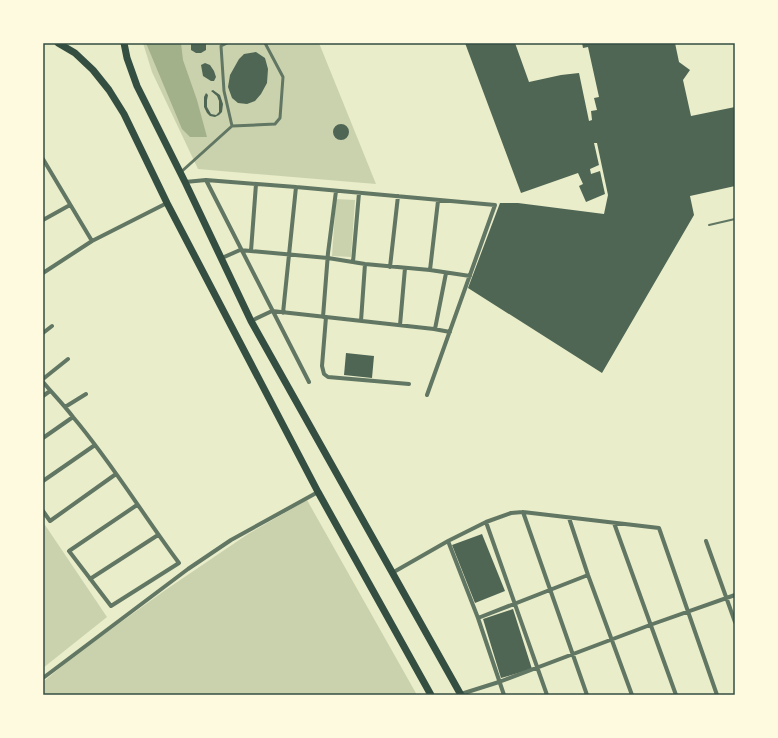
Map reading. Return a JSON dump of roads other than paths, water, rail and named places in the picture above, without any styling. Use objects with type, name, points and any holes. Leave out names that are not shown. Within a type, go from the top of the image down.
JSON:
[{"type":"highway","points":[[58,43],[75,53],[93,70],[109,90],[124,114],[167,203],[318,492],[431,695]]},
{"type":"highway","points":[[124,43],[127,58],[137,86],[252,321],[461,694]]},
{"type":"street","points":[[227,43],[221,46],[224,84],[232,126]]},
{"type":"street","points":[[180,172],[232,126],[275,124],[280,118],[283,77],[265,43]]},
{"type":"street","points":[[43,158],[92,241]]},
{"type":"street","points":[[206,180],[240,250],[309,382]]},
{"type":"street","points":[[185,182],[206,180],[495,205],[427,395]]},
{"type":"street","points":[[251,251],[256,184]]},
{"type":"street","points":[[283,313],[296,187]]},
{"type":"street","points":[[336,191],[328,258],[322,366],[324,374],[328,377],[410,384]]},
{"type":"street","points":[[353,262],[359,193]]},
{"type":"street","points":[[390,267],[398,196]]},
{"type":"street","points":[[430,270],[438,200]]},
{"type":"street","points":[[43,273],[92,241],[167,203]]},
{"type":"street","points":[[43,220],[70,205]]},
{"type":"street","points":[[222,258],[240,250],[289,256],[328,258],[365,264],[430,270],[470,276]]},
{"type":"street","points":[[360,321],[365,264]]},
{"type":"street","points":[[400,325],[405,268]]},
{"type":"street","points":[[435,329],[446,273]]},
{"type":"street","points":[[252,321],[272,311],[435,329],[450,332]]},
{"type":"street","points":[[43,333],[52,326]]},
{"type":"street","points":[[43,379],[68,359]]},
{"type":"street","points":[[43,382],[95,445],[179,563],[111,606],[69,551],[137,505]]},
{"type":"street","points":[[43,396],[50,391]]},
{"type":"street","points":[[65,407],[86,394]]},
{"type":"street","points":[[43,438],[73,417]]},
{"type":"street","points":[[43,481],[95,445]]},
{"type":"street","points":[[43,511],[50,521],[116,474]]},
{"type":"street","points":[[43,678],[188,569],[231,540],[318,492]]},
{"type":"street","points":[[392,573],[486,522],[511,512],[523,512],[659,528],[717,695]]},
{"type":"street","points":[[523,512],[587,695]]},
{"type":"street","points":[[569,518],[588,575],[632,695]]},
{"type":"street","points":[[486,522],[547,695]]},
{"type":"street","points":[[614,523],[676,695]]},
{"type":"street","points":[[90,579],[158,535]]},
{"type":"street","points":[[706,541],[735,622]]},
{"type":"street","points":[[448,542],[478,618],[504,695]]},
{"type":"street","points":[[478,618],[588,575]]},
{"type":"street","points":[[461,694],[499,682],[650,625],[735,595]]},
{"type":"lane","points":[[709,225],[735,219]]}]
